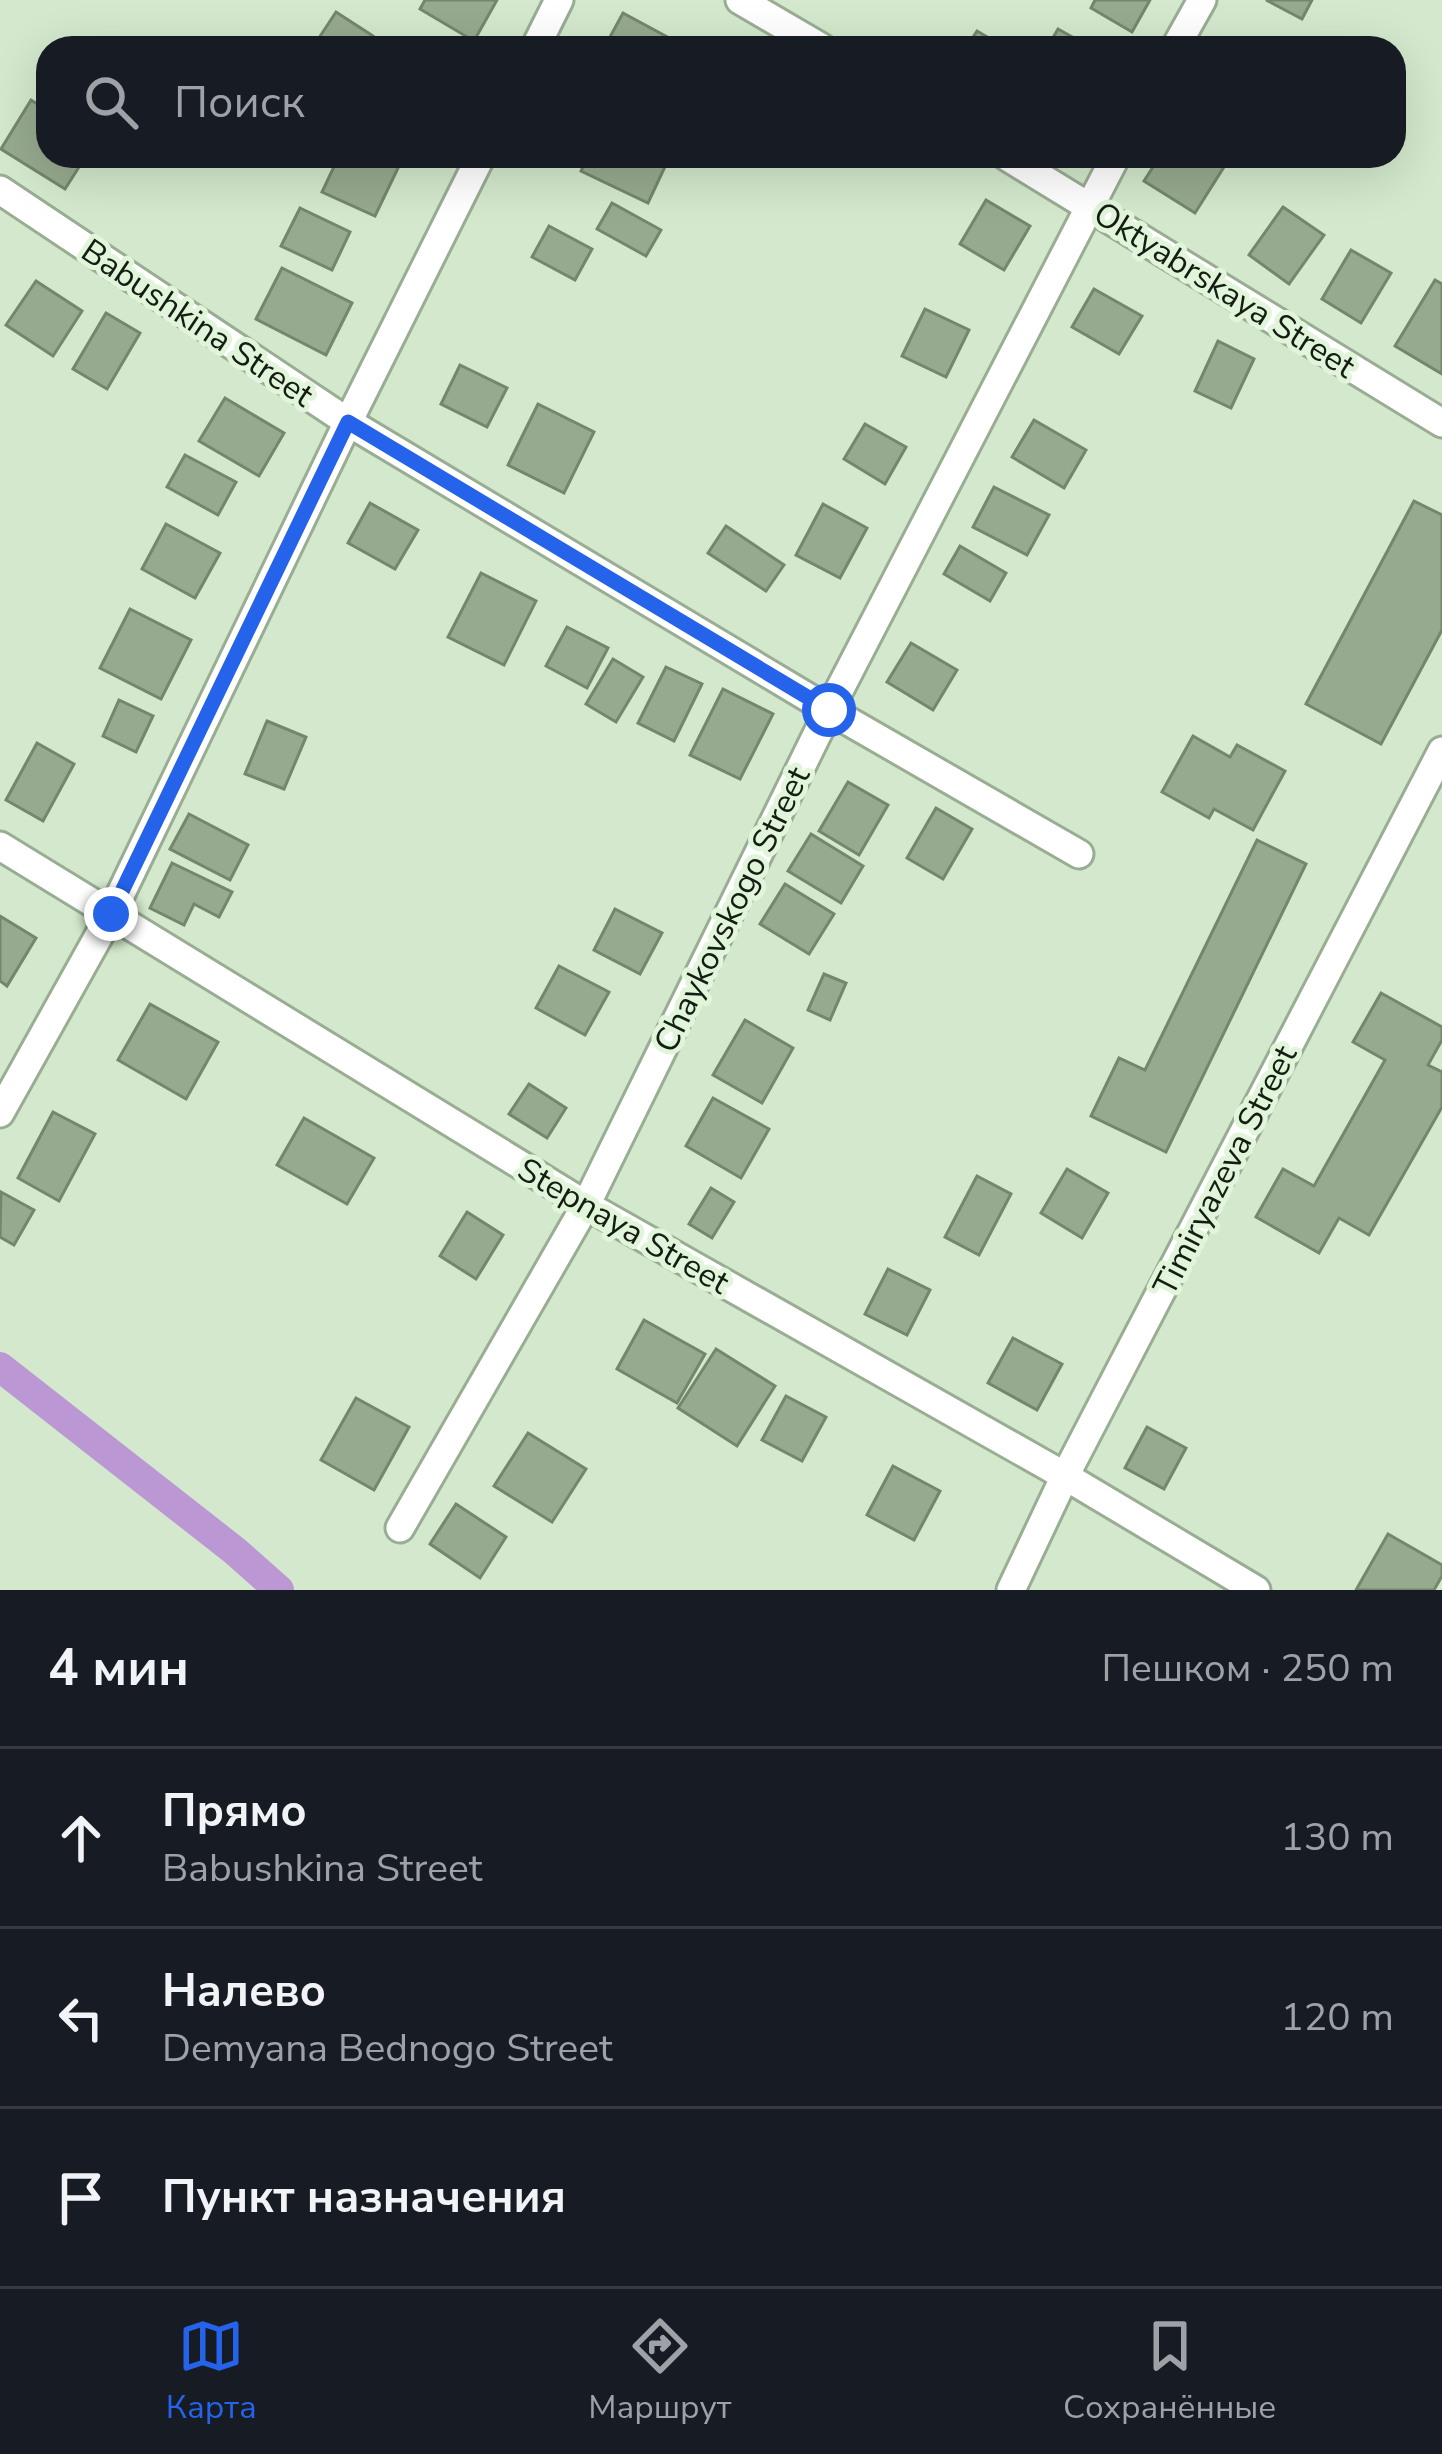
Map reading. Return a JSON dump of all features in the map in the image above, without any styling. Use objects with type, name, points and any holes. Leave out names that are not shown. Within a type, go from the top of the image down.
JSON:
[{"type":"street","points":[[541,36],[559,0]]},
{"type":"street","points":[[740,0],[802,36]]},
{"type":"street","points":[[1182,36],[1202,0]]},
{"type":"street","points":[[0,1112],[111,914],[475,168]]},
{"type":"street","name":"Oktyabrskaya Street","points":[[1026,168],[1442,423]]},
{"type":"street","name":"Chaykovskogo Street","points":[[400,1528],[586,1205],[829,710],[1109,168]]},
{"type":"street","name":"Babushkina Street","points":[[0,190],[348,422],[1079,854]]},
{"type":"street","name":"Timiryazeva Street","points":[[1011,1590],[1065,1476],[1442,752]]},
{"type":"street","name":"Stepnaya Street","points":[[0,846],[586,1205],[1065,1476],[1256,1590]]},
{"type":"building","points":[[425,0],[497,0],[477,36],[466,36],[420,9]]},
{"type":"building","points":[[1095,0],[1150,0],[1132,32],[1091,8]]},
{"type":"building","points":[[1266,0],[1312,0],[1302,19]]},
{"type":"building","points":[[336,12],[373,36],[320,36]]},
{"type":"building","points":[[623,13],[665,36],[611,36]]},
{"type":"building","points":[[31,100],[36,103],[36,168],[78,168],[65,189],[1,149]]},
{"type":"building","points":[[333,168],[398,168],[375,216],[322,192]]},
{"type":"building","points":[[582,168],[664,168],[648,203]]},
{"type":"building","points":[[1152,168],[1223,168],[1195,213],[1144,181]]},
{"type":"building","points":[[986,200],[1030,226],[1004,270],[960,244]]},
{"type":"building","points":[[612,203],[661,230],[646,256],[597,229]]},
{"type":"building","points":[[1283,207],[1324,235],[1289,284],[1249,255]]},
{"type":"building","points":[[300,208],[350,232],[332,270],[281,246]]},
{"type":"building","points":[[549,226],[592,249],[575,280],[532,257]]},
{"type":"building","points":[[1351,250],[1391,273],[1361,323],[1322,299]]},
{"type":"building","points":[[282,268],[352,303],[326,355],[256,319]]},
{"type":"building","points":[[1435,280],[1442,284],[1442,374],[1395,346]]},
{"type":"building","points":[[36,281],[82,311],[53,356],[6,325]]},
{"type":"building","points":[[1094,289],[1142,316],[1119,354],[1072,327]]},
{"type":"building","points":[[925,309],[969,330],[946,377],[902,356]]},
{"type":"building","points":[[106,313],[140,333],[107,389],[73,369]]},
{"type":"building","points":[[1218,341],[1254,359],[1231,408],[1195,391]]},
{"type":"building","points":[[460,365],[507,388],[487,427],[441,404]]},
{"type":"building","points":[[225,398],[284,433],[259,476],[199,441]]},
{"type":"building","points":[[538,404],[594,432],[564,493],[508,465]]},
{"type":"building","points":[[1034,420],[1086,450],[1064,488],[1012,457]]},
{"type":"building","points":[[865,424],[906,447],[885,484],[844,459]]},
{"type":"building","points":[[185,455],[236,482],[218,515],[167,487]]},
{"type":"building","points":[[994,487],[1049,515],[1027,555],[973,527]]},
{"type":"building","points":[[1414,501],[1442,515],[1442,630],[1381,744],[1306,704]]},
{"type":"building","points":[[370,503],[418,530],[395,569],[348,543]]},
{"type":"building","points":[[823,504],[867,528],[840,578],[796,555]]},
{"type":"building","points":[[166,524],[220,553],[195,598],[142,569]]},
{"type":"building","points":[[726,526],[784,565],[766,591],[708,553]]},
{"type":"building","points":[[960,546],[1006,573],[990,601],[944,574]]},
{"type":"building","points":[[481,573],[536,601],[504,665],[448,637]]},
{"type":"building","points":[[130,609],[191,640],[161,699],[100,668]]},
{"type":"building","points":[[567,627],[608,648],[587,688],[546,666]]},
{"type":"building","points":[[911,643],[957,670],[933,710],[887,682]]},
{"type":"building","points":[[613,659],[643,677],[616,722],[586,704]]},
{"type":"building","points":[[666,667],[702,684],[674,741],[638,723]]},
{"type":"building","points":[[723,689],[773,714],[740,779],[690,755]]},
{"type":"building","points":[[119,700],[153,716],[136,752],[103,736]]},
{"type":"building","points":[[267,721],[306,737],[284,789],[245,774]]},
{"type":"building","points":[[1193,736],[1230,757],[1237,745],[1285,771],[1253,830],[1214,809],[1209,818],[1162,792]]},
{"type":"building","points":[[37,743],[74,764],[43,821],[6,800]]},
{"type":"building","points":[[848,782],[888,805],[859,855],[819,831]]},
{"type":"building","points":[[936,808],[972,829],[943,879],[907,858]]},
{"type":"building","points":[[189,814],[248,845],[230,880],[170,849]]},
{"type":"building","points":[[811,834],[863,866],[841,903],[788,871]]},
{"type":"building","points":[[1257,840],[1306,864],[1166,1152],[1091,1116],[1119,1058],[1145,1070]]},
{"type":"building","points":[[172,863],[232,892],[219,917],[194,904],[184,925],[150,908]]},
{"type":"building","points":[[785,884],[834,914],[809,954],[760,924]]},
{"type":"building","points":[[615,909],[662,933],[640,974],[594,950]]},
{"type":"building","points":[[0,916],[36,938],[7,986],[0,981]]},
{"type":"building","points":[[559,966],[609,992],[585,1035],[536,1008]]},
{"type":"building","points":[[824,974],[846,983],[830,1020],[808,1010]]},
{"type":"building","points":[[1381,993],[1442,1027],[1442,1040],[1428,1065],[1442,1072],[1442,1107],[1369,1235],[1339,1218],[1319,1253],[1256,1217],[1283,1169],[1314,1186],[1385,1060],[1353,1042]]},
{"type":"building","points":[[150,1004],[218,1042],[186,1099],[118,1060]]},
{"type":"building","points":[[745,1020],[793,1048],[762,1103],[713,1075]]},
{"type":"building","points":[[529,1084],[566,1108],[547,1138],[509,1114]]},
{"type":"building","points":[[713,1098],[769,1129],[741,1178],[686,1146]]},
{"type":"building","points":[[53,1112],[95,1134],[59,1201],[18,1178]]},
{"type":"building","points":[[304,1118],[374,1158],[347,1204],[277,1165]]},
{"type":"building","points":[[1067,1169],[1108,1193],[1082,1238],[1041,1213]]},
{"type":"building","points":[[977,1176],[1011,1194],[979,1255],[945,1237]]},
{"type":"building","points":[[711,1188],[734,1202],[712,1238],[689,1224]]},
{"type":"building","points":[[1,1192],[34,1210],[14,1245],[0,1237]]},
{"type":"building","points":[[467,1212],[503,1235],[476,1279],[440,1256]]},
{"type":"building","points":[[888,1269],[930,1290],[907,1335],[865,1314]]},
{"type":"building","points":[[644,1320],[705,1354],[677,1403],[617,1369]]},
{"type":"building","points":[[1013,1338],[1062,1364],[1037,1410],[988,1383]]},
{"type":"building","points":[[716,1349],[775,1386],[737,1446],[678,1408]]},
{"type":"building","points":[[786,1396],[826,1417],[802,1461],[762,1440]]},
{"type":"building","points":[[356,1398],[409,1427],[374,1490],[321,1460]]},
{"type":"building","points":[[1147,1427],[1186,1448],[1164,1489],[1125,1468]]},
{"type":"building","points":[[528,1433],[586,1469],[552,1522],[494,1486]]},
{"type":"building","points":[[893,1466],[940,1491],[914,1540],[867,1515]]},
{"type":"building","points":[[456,1504],[506,1537],[480,1578],[430,1544]]},
{"type":"building","points":[[1388,1534],[1442,1565],[1434,1590],[1356,1590]]},
{"type":"waterway","points":[[0,1367],[279,1590]]},
{"type":"route","points":[[111,914],[348,422],[829,710]]}]
